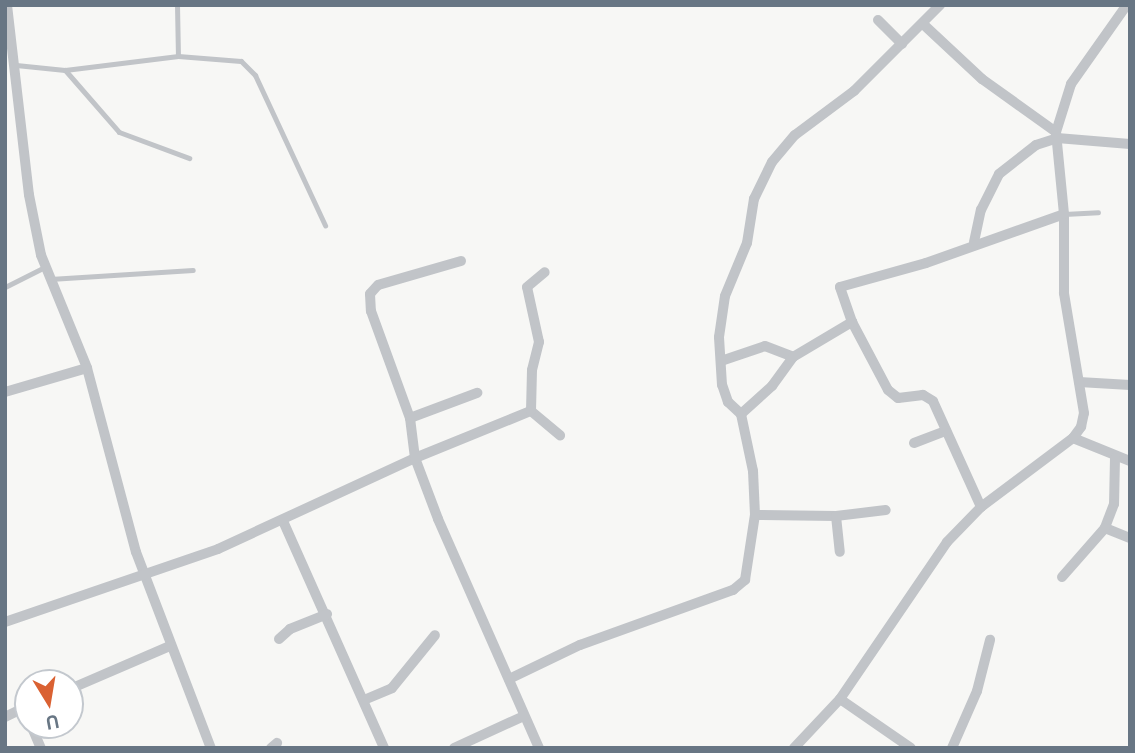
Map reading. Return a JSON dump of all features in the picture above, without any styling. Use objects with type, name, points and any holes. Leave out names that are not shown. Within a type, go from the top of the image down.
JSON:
[{"type":"street","points":[[7,5],[10,56],[16,65],[29,195],[45,267],[87,368],[145,577],[211,748]]},
{"type":"street","points":[[509,679],[580,645],[739,586],[747,576],[755,515],[753,471],[741,414],[726,399],[721,361],[725,296],[747,243],[754,199],[765,175],[801,130],[854,91],[940,5]]},
{"type":"street","points":[[793,748],[841,699],[947,542],[981,507],[1073,438],[1084,421],[1064,293],[1064,214],[1056,135],[1071,84],[1127,7]]},
{"type":"street","points":[[878,20],[902,44]]},
{"type":"street","points":[[923,24],[982,79],[1056,135],[1130,144]]},
{"type":"street","points":[[974,242],[981,210],[999,174],[1036,145],[1056,135]]},
{"type":"street","points":[[981,507],[930,398],[898,398],[888,390],[852,322],[840,292],[843,284],[926,263],[974,242],[1064,214]]},
{"type":"street","points":[[461,261],[398,276],[377,285],[370,294],[371,311],[410,418],[415,458],[539,748]]},
{"type":"street","points":[[531,411],[532,370],[539,342],[527,287],[545,272]]},
{"type":"street","points":[[741,414],[772,386],[793,357],[852,322]]},
{"type":"street","points":[[721,361],[765,346],[793,357]]},
{"type":"street","points":[[5,392],[87,368]]},
{"type":"street","points":[[1079,382],[1130,385]]},
{"type":"street","points":[[410,418],[477,393]]},
{"type":"street","points":[[531,411],[560,435]]},
{"type":"street","points":[[5,622],[145,577],[283,521],[415,458],[531,411]]},
{"type":"street","points":[[914,443],[946,431]]},
{"type":"street","points":[[1073,438],[1115,458],[1130,461]]},
{"type":"street","points":[[1062,577],[1105,528],[1114,503],[1115,458]]},
{"type":"street","points":[[755,515],[836,516],[886,510]]},
{"type":"street","points":[[836,516],[840,552]]},
{"type":"street","points":[[283,521],[327,614],[384,748]]},
{"type":"street","points":[[1105,528],[1130,538]]},
{"type":"street","points":[[279,639],[290,629],[327,614]]},
{"type":"street","points":[[364,700],[392,688],[435,635]]},
{"type":"street","points":[[952,748],[977,691],[990,640]]},
{"type":"street","points":[[84,683],[170,646]]},
{"type":"street","points":[[841,699],[911,748]]},
{"type":"street","points":[[454,748],[524,716]]},
{"type":"lane","points":[[177,5],[178,56]]},
{"type":"lane","points":[[16,65],[65,70],[178,56],[232,59],[251,69],[325,225]]},
{"type":"lane","points":[[65,70],[119,132],[189,158]]},
{"type":"lane","points":[[1064,214],[1098,212]]},
{"type":"lane","points":[[5,287],[45,267]]},
{"type":"lane","points":[[50,279],[193,270]]}]
